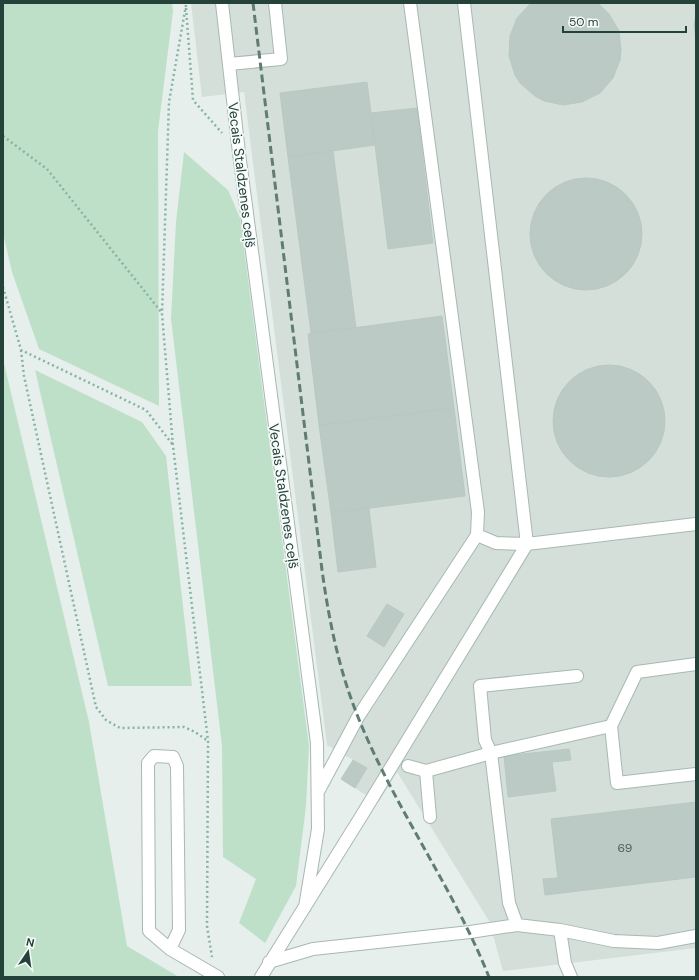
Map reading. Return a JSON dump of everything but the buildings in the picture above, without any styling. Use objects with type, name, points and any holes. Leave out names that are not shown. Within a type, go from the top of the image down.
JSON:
[{"type":"street","name":"Vecais Staldzenes ceļš","points":[[222,3],[239,153],[317,743],[319,791],[318,829],[305,907],[269,962],[261,977]]},
{"type":"street","points":[[230,64],[281,59],[275,3]]},
{"type":"street","points":[[319,791],[358,717],[476,535],[478,512],[410,3]]},
{"type":"street","points":[[305,907],[527,544],[464,3]]},
{"type":"street","points":[[476,535],[496,543],[527,544],[696,524]]},
{"type":"street","points":[[696,664],[637,672],[611,726],[617,783],[696,774]]},
{"type":"street","points":[[517,925],[509,903],[491,753],[485,740],[480,686],[577,676]]},
{"type":"street","points":[[408,766],[426,771],[491,753],[611,726]]},
{"type":"street","points":[[170,949],[179,930],[177,766],[173,757],[154,756],[148,763],[149,931],[170,949],[216,976]]},
{"type":"street","points":[[426,771],[430,817]]},
{"type":"street","points":[[269,962],[313,949],[470,932],[517,925],[560,930],[614,941],[658,943],[696,936]]},
{"type":"street","points":[[560,930],[565,963],[571,977]]},
{"type":"path","points":[[186,4],[194,100],[224,135]]},
{"type":"path","points":[[186,4],[169,102],[162,314],[173,446],[208,741],[207,926],[216,976]]},
{"type":"path","points":[[3,136],[47,169],[162,314]]},
{"type":"path","points":[[3,287],[21,350],[24,376],[96,707],[106,720],[120,728],[184,726],[208,741]]},
{"type":"path","points":[[21,350],[146,410],[173,446]]},
{"type":"shaded area","points":[[191,3],[696,3],[696,948],[503,971],[489,921],[397,772],[378,803],[355,788],[367,768],[327,745],[244,92],[202,97]]},
{"type":"green space","points":[[3,3],[172,3],[173,11],[158,131],[159,406],[39,349],[12,272],[3,233]]},
{"type":"green space","points":[[184,152],[228,190],[240,218],[309,746],[306,806],[296,886],[265,943],[239,923],[256,879],[223,857],[222,746],[171,319],[176,222]]},
{"type":"green space","points":[[3,359],[89,722],[127,946],[179,977],[3,977]]},
{"type":"green space","points":[[35,370],[142,422],[166,456],[192,686],[108,686]]},
{"type":"railway","points":[[253,3],[322,570],[328,608],[340,663],[351,699],[372,750],[458,911],[475,944],[489,977]]}]
